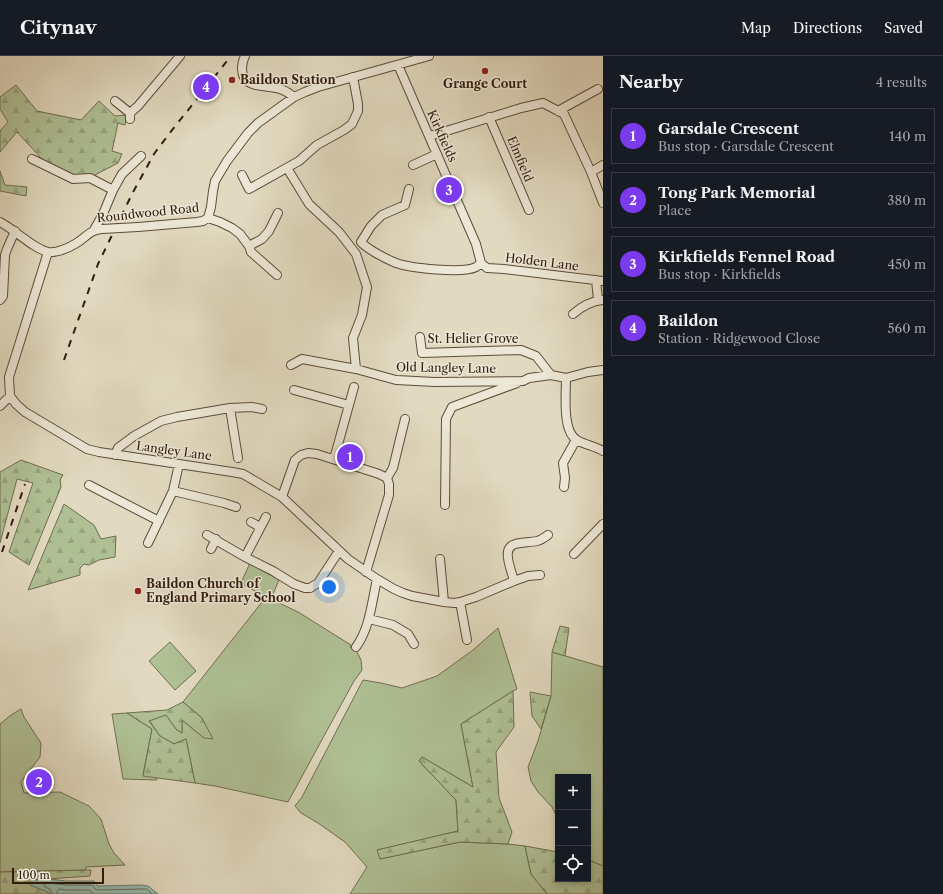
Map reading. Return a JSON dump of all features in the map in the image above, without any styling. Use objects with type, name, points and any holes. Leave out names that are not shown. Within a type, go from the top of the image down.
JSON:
[{"type":"street","points":[[115,101],[130,116],[180,56]]},
{"type":"street","points":[[244,56],[242,72],[248,81],[259,86],[280,89],[294,97]]},
{"type":"street","name":"Roundwood Road","points":[[48,252],[59,251],[74,244],[98,229],[204,221],[208,218],[215,181],[219,173],[248,132],[273,112],[294,97],[318,87],[429,56]]},
{"type":"street","name":"Kirkfields","points":[[398,65],[476,244],[481,262]]},
{"type":"street","points":[[242,175],[249,189],[287,168],[317,145],[352,124],[358,111],[353,77]]},
{"type":"street","points":[[558,111],[598,89]]},
{"type":"street","points":[[430,136],[543,102],[564,114],[591,172],[603,203]]},
{"type":"street","name":"Elmfield","points":[[489,117],[529,210]]},
{"type":"street","points":[[413,165],[437,154]]},
{"type":"street","points":[[98,229],[113,190],[122,174],[141,156]]},
{"type":"street","points":[[32,159],[73,179],[90,178],[113,190]]},
{"type":"street","points":[[591,172],[603,165]]},
{"type":"street","points":[[287,168],[308,204],[339,232],[356,254],[365,280],[367,287],[362,315],[353,338],[356,369]]},
{"type":"street","points":[[409,189],[405,204],[382,215],[371,226],[361,242],[366,248],[396,263],[432,270],[461,270],[476,267],[481,262]]},
{"type":"street","points":[[249,246],[262,239],[270,231],[278,213]]},
{"type":"street","points":[[208,218],[220,222],[240,234],[249,246],[251,252],[277,275]]},
{"type":"street","points":[[0,222],[37,247],[48,252],[10,377],[10,396],[0,406]]},
{"type":"street","points":[[0,300],[3,296],[5,255],[15,231]]},
{"type":"street","name":"Holden Lane","points":[[481,262],[487,268],[600,280]]},
{"type":"street","points":[[573,314],[582,307],[601,300],[600,280]]},
{"type":"street","name":"St. Helier Grove","points":[[420,337],[422,352],[522,350],[536,356],[551,375]]},
{"type":"street","name":"Old Langley Lane","points":[[291,365],[302,359],[356,369],[396,380],[435,382],[523,381],[529,378],[551,375],[566,378],[588,372],[603,370]]},
{"type":"street","points":[[566,378],[565,409],[568,428],[576,440],[603,450]]},
{"type":"street","points":[[445,505],[446,419],[452,407],[523,381]]},
{"type":"street","points":[[334,459],[354,387]]},
{"type":"street","points":[[294,390],[349,405]]},
{"type":"street","name":"Langley Lane","points":[[10,396],[24,412],[87,449],[115,455],[243,474],[282,497],[354,565],[376,579],[403,593],[412,596],[454,603],[476,597],[514,580],[528,576],[540,575]]},
{"type":"street","points":[[115,455],[118,448],[134,436],[161,421],[230,408],[252,406],[262,409]]},
{"type":"street","points":[[230,408],[238,458]]},
{"type":"street","points":[[387,478],[393,468],[405,419]]},
{"type":"street","points":[[564,487],[565,478],[563,464],[576,440]]},
{"type":"street","points":[[282,497],[295,460],[308,452],[334,459],[387,478],[390,484],[389,495],[366,572]]},
{"type":"street","points":[[148,542],[173,492],[179,464]]},
{"type":"street","points":[[89,485],[159,521]]},
{"type":"street","points":[[173,492],[236,507]]},
{"type":"street","points":[[245,557],[266,517]]},
{"type":"street","points":[[251,522],[260,527]]},
{"type":"street","points":[[574,554],[603,524]]},
{"type":"street","points":[[207,535],[294,584],[305,588],[314,586],[321,580],[339,551]]},
{"type":"street","points":[[514,580],[508,558],[512,542],[535,542],[543,536]]},
{"type":"street","points":[[211,549],[216,539]]},
{"type":"street","points":[[440,559],[444,602]]},
{"type":"street","points":[[356,648],[360,643],[369,619],[376,579]]},
{"type":"street","points":[[460,602],[467,640]]},
{"type":"street","points":[[369,619],[393,625],[408,634],[414,644]]},
{"type":"green space","points":[[16,85],[37,111],[81,120],[99,101],[115,116],[127,115],[125,125],[118,123],[112,151],[122,154],[118,163],[93,176],[70,175],[42,159],[17,132],[0,152],[0,131],[8,122],[0,109],[0,97]]},
{"type":"green space","points":[[0,171],[5,185],[27,187],[26,196],[0,191]]},
{"type":"green space","points":[[21,460],[63,475],[60,480],[61,487],[29,565],[9,552],[33,483],[17,479],[0,543],[0,472]]},
{"type":"green space","points":[[64,504],[94,525],[101,539],[116,536],[115,557],[99,560],[89,565],[84,564],[80,568],[80,575],[28,590]]},
{"type":"green space","points":[[250,563],[279,580],[271,599],[298,612],[351,645],[350,647],[356,650],[361,660],[362,670],[354,681],[288,802],[195,783],[186,739],[174,744],[160,736],[149,720],[166,714],[176,729],[182,733],[182,720],[204,738],[202,718],[183,702],[266,597],[246,586],[240,585]]},
{"type":"green space","points":[[560,626],[569,628],[565,656],[552,652]]},
{"type":"green space","points":[[498,628],[517,689],[461,724],[473,787],[422,757],[419,761],[456,800],[458,831],[378,850],[380,859],[460,842],[525,846],[531,874],[547,894],[350,894],[367,867],[345,842],[301,813],[295,806],[302,797],[363,680],[402,688],[437,676],[473,650]]},
{"type":"green space","points":[[170,642],[196,671],[175,690],[149,661]]},
{"type":"green space","points":[[552,652],[603,667],[603,866],[591,861],[591,774],[555,774],[555,813],[531,781],[528,767],[538,741],[551,696]]},
{"type":"green space","points":[[513,691],[514,727],[496,752],[499,798],[512,832],[508,844],[460,842],[380,859],[377,850],[458,831],[456,800],[419,761],[422,757],[473,787],[461,724]]},
{"type":"green space","points":[[530,692],[551,696],[541,729],[532,716]]},
{"type":"green space","points":[[183,702],[202,718],[213,739],[204,738],[182,720],[182,733],[176,729],[166,715],[149,721],[160,736],[174,744],[186,739],[195,783],[143,776],[152,729],[127,713],[167,710]]},
{"type":"green space","points":[[21,709],[24,717],[41,743],[40,757],[21,782],[24,793],[60,792],[89,806],[101,819],[109,844],[114,853],[125,865],[86,867],[86,870],[0,872],[0,724]]},
{"type":"green space","points":[[127,713],[152,729],[143,775],[157,777],[157,780],[123,779],[112,714]]},
{"type":"green space","points":[[38,776],[48,784],[31,787]]},
{"type":"green space","points":[[525,846],[555,851],[555,882],[591,882],[591,861],[603,866],[603,894],[547,894],[531,874]]},
{"type":"green space","points":[[91,870],[90,876],[33,880],[30,885],[52,894],[0,894],[0,872]]},
{"type":"water","points":[[49,879],[66,881],[94,881],[98,886],[141,885],[148,886],[158,894],[52,894],[30,885],[33,880]]},
{"type":"railway","points":[[64,360],[98,264],[132,194],[154,154],[231,56]]},
{"type":"railway","points":[[2,552],[25,484]]},
{"type":"place","name":"Grange Court","points":[[485,71]]},
{"type":"place","name":"Baildon Station","points":[[232,80]]},
{"type":"place","name":"Baildon","points":[[206,87]]},
{"type":"place","name":"Kirkfields Fennel Road","points":[[449,190]]},
{"type":"place","name":"Garsdale Crescent","points":[[350,457]]},
{"type":"place","name":"Baildon Church of England Primary School","points":[[138,591]]},
{"type":"place","name":"Tong Park Memorial","points":[[39,782]]}]
